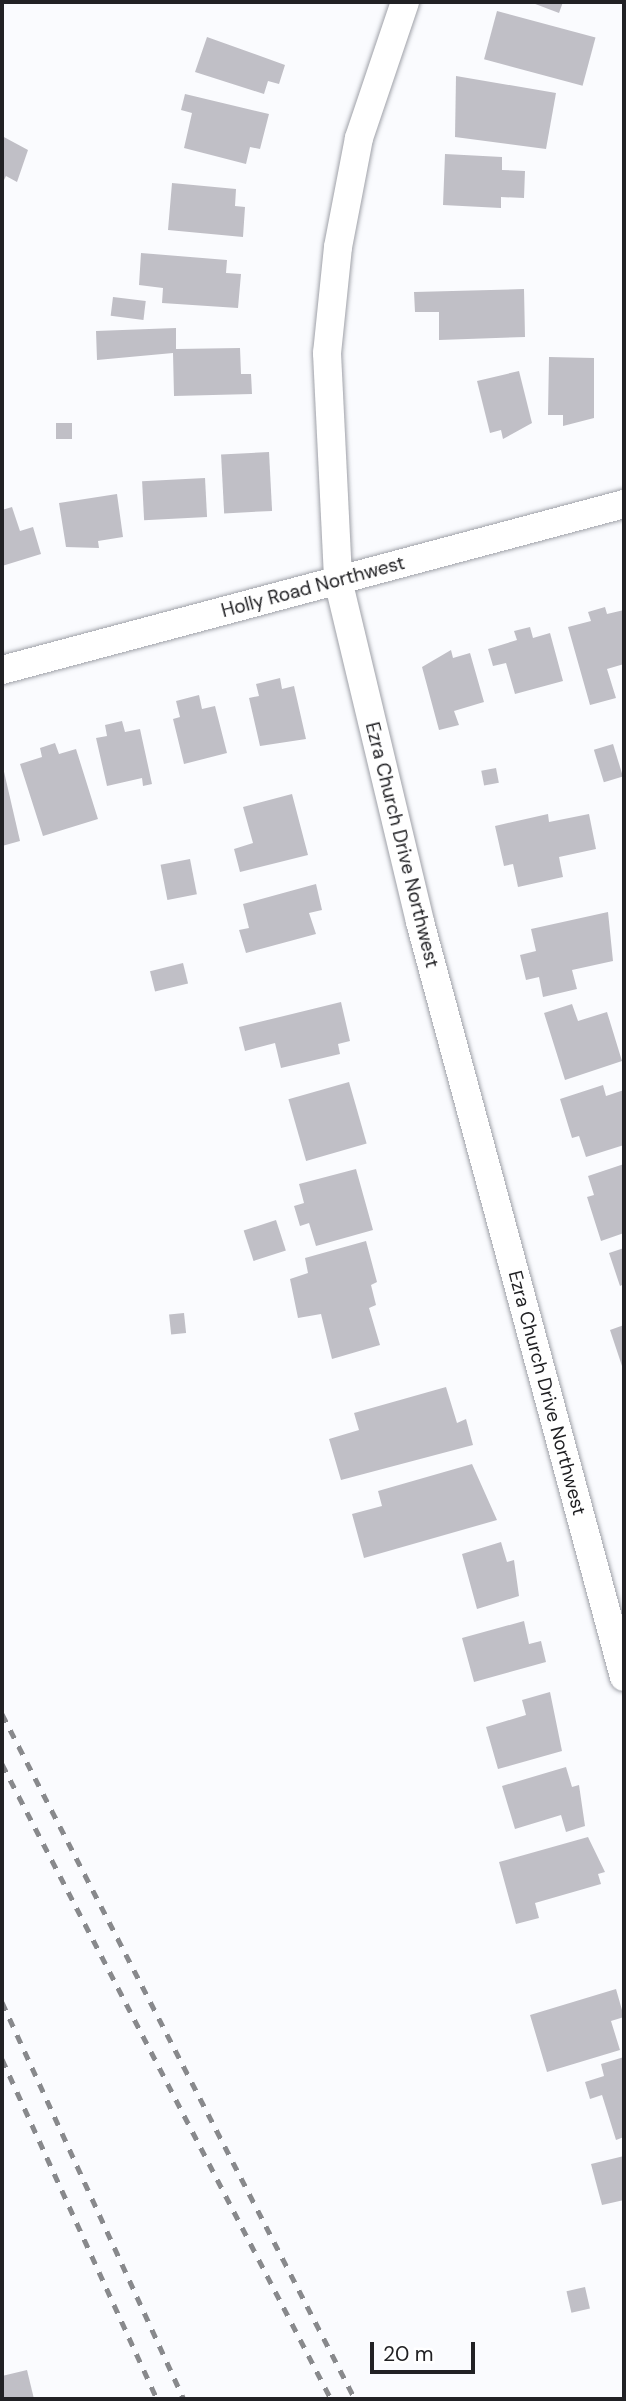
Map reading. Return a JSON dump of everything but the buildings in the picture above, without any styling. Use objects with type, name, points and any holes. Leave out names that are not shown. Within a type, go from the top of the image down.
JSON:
[{"type":"street","name":"Ezra Church Drive Northwest","points":[[405,2],[359,138],[338,247],[327,380],[338,580],[420,922],[624,1677]]},
{"type":"street","name":"Holly Road Northwest","points":[[2,670],[624,504]]},
{"type":"railway","points":[[2,1714],[355,2399]]},
{"type":"railway","points":[[2,1764],[331,2399]]},
{"type":"railway","points":[[2,2002],[184,2399]]},
{"type":"railway","points":[[2,2059],[157,2399]]}]
